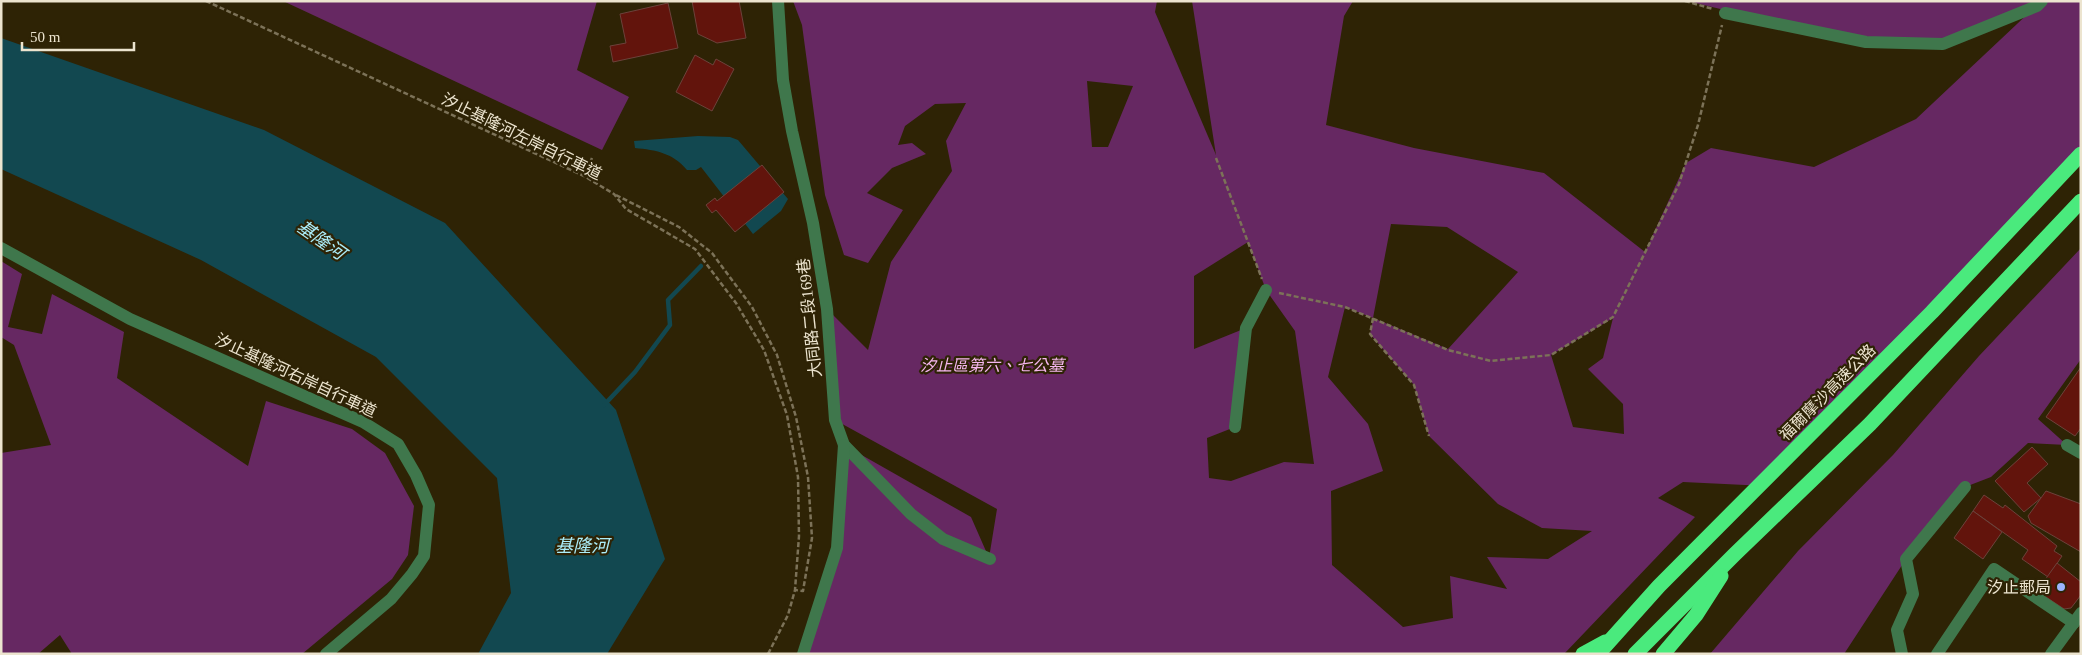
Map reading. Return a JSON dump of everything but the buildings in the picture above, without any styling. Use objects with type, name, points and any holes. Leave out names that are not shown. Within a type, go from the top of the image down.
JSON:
[{"type":"highway","name":"福爾摩沙高速公路","points":[[1598,654],[1659,586],[1932,312],[2081,154]]},
{"type":"highway","points":[[1635,654],[1735,554],[1870,424],[2081,201]]},
{"type":"highway","points":[[1663,654],[1696,615],[1735,554]]},
{"type":"highway","points":[[1583,654],[1611,639]]},
{"type":"street","name":"大同路二段169巷","points":[[778,1],[783,80],[792,131],[813,223],[827,309],[835,420],[844,445],[911,514],[943,539],[990,559]]},
{"type":"street","points":[[1725,13],[1866,42],[1943,44],[2037,6],[2042,1]]},
{"type":"street","name":"汐止基隆河右岸自行車道","points":[[1,248],[130,319],[363,422],[398,444],[429,504],[424,556],[392,599],[326,654]]},
{"type":"street","points":[[1235,427],[1246,328],[1266,290]]},
{"type":"street","points":[[803,654],[837,548],[844,445]]},
{"type":"street","points":[[2067,445],[2081,453]]},
{"type":"street","points":[[1902,654],[1897,630],[1912,594],[1906,559],[1965,487]]},
{"type":"street","points":[[1937,654],[1994,569],[2077,618],[2051,654]]},
{"type":"path","name":"汐止基隆河左岸自行車道","points":[[206,1],[584,176],[614,194],[626,209],[694,249],[736,303],[764,350],[787,415],[798,477],[799,536],[795,590],[788,615],[768,654]]},
{"type":"path","points":[[1216,158],[1266,290],[1345,307],[1448,350],[1491,361],[1551,355],[1613,317],[1678,184],[1698,126],[1725,13],[1686,1]]},
{"type":"path","points":[[584,176],[592,158]]},
{"type":"path","points":[[614,194],[679,226],[712,253],[752,307],[777,355],[796,417],[808,477],[812,538],[803,591],[795,590]]},
{"type":"path","points":[[1373,318],[1370,334],[1414,385],[1430,436]]},
{"type":"green space","points":[[283,1],[597,1],[577,70],[629,97],[602,150]]},
{"type":"green space","name":"汐止區第六、七公墓","points":[[793,1],[1157,1],[1155,12],[1216,155],[1192,1],[1353,1],[1344,16],[1326,125],[1414,148],[1544,173],[1645,252],[1686,163],[1711,148],[1814,167],[1916,119],[2035,7],[1943,44],[1816,32],[1687,1],[2081,1],[2081,147],[1766,486],[1683,482],[1658,498],[1695,517],[1564,654],[803,654],[837,548],[844,445],[971,517],[989,558],[997,509],[835,420],[827,309],[868,350],[891,262],[952,171],[946,141],[966,103],[935,104],[905,126],[898,145],[912,143],[926,154],[892,168],[867,193],[903,210],[868,263],[844,255],[825,195],[802,25]],"holes":[[[1087,81],[1133,86],[1108,147],[1092,147]],[[1391,224],[1447,227],[1518,272],[1448,349],[1373,318]],[[1248,242],[1266,290],[1295,331],[1314,464],[1284,462],[1231,481],[1209,478],[1207,438],[1235,427],[1246,328],[1194,349],[1194,276]],[[1345,307],[1373,318],[1370,334],[1414,385],[1429,436],[1498,504],[1542,528],[1592,531],[1548,559],[1487,557],[1507,589],[1450,576],[1453,618],[1403,627],[1332,565],[1331,491],[1383,471],[1368,424],[1328,377]],[[1613,318],[1603,358],[1588,369],[1623,404],[1624,434],[1573,427],[1551,355]]]},
{"type":"green space","points":[[2081,248],[2081,359],[2038,419],[2067,445],[2028,443],[1991,477],[1965,487],[1906,559],[1844,654],[1710,654],[1798,551],[1893,455],[1979,356]]},
{"type":"green space","points":[[1,261],[22,274],[8,327],[42,334],[52,294],[124,332],[117,378],[248,466],[266,401],[352,429],[385,453],[414,506],[408,555],[392,579],[302,654],[72,654],[60,635],[38,654],[1,654],[1,453],[51,445],[14,345],[1,337]]},
{"type":"water","name":"基隆河","points":[[1,38],[264,130],[445,223],[616,410],[665,559],[607,654],[478,654],[511,593],[497,478],[376,357],[201,260],[1,169]]},
{"type":"water","points":[[698,136],[730,137],[738,140],[788,199],[781,211],[753,234],[701,167],[696,170],[687,170],[682,164],[664,153],[635,148],[634,141]]},
{"type":"waterway","points":[[604,405],[635,372],[670,325],[668,300],[701,266]]},
{"type":"place","name":"汐止郵局","points":[[2061,587]]}]
